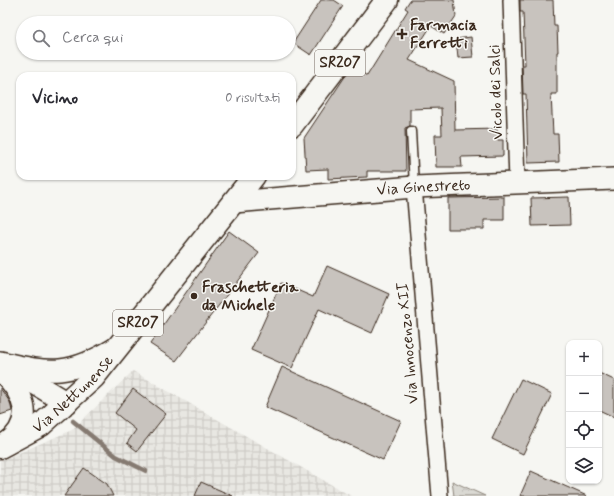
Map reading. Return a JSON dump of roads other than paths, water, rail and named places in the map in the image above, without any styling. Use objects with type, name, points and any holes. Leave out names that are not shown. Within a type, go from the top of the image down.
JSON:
[{"type":"main road","name":"SR207","points":[[296,121],[387,0]]},
{"type":"main road","name":"Via Nettunense","points":[[3,446],[35,429],[94,377],[251,180]]},
{"type":"street","name":"Vicolo dei Salci","points":[[512,0],[517,182]]},
{"type":"street","name":"Via Ginestreto","points":[[234,202],[414,187],[614,179]]},
{"type":"street","name":"Via Innocenzo XII","points":[[414,187],[440,496]]},
{"type":"street","points":[[0,362],[38,371],[62,371],[87,364],[119,347]]},
{"type":"street","points":[[0,362],[67,402]]},
{"type":"street","points":[[0,370],[17,388],[24,409],[22,427],[14,438],[3,446]]},
{"type":"lane","points":[[411,131],[414,187]]},
{"type":"waterway","points":[[73,421],[116,456],[146,471]]},
{"type":"place","name":"Farmacia Ferretti","points":[[402,34]]},
{"type":"place","name":"Fraschetteria da Michele","points":[[194,296]]}]
